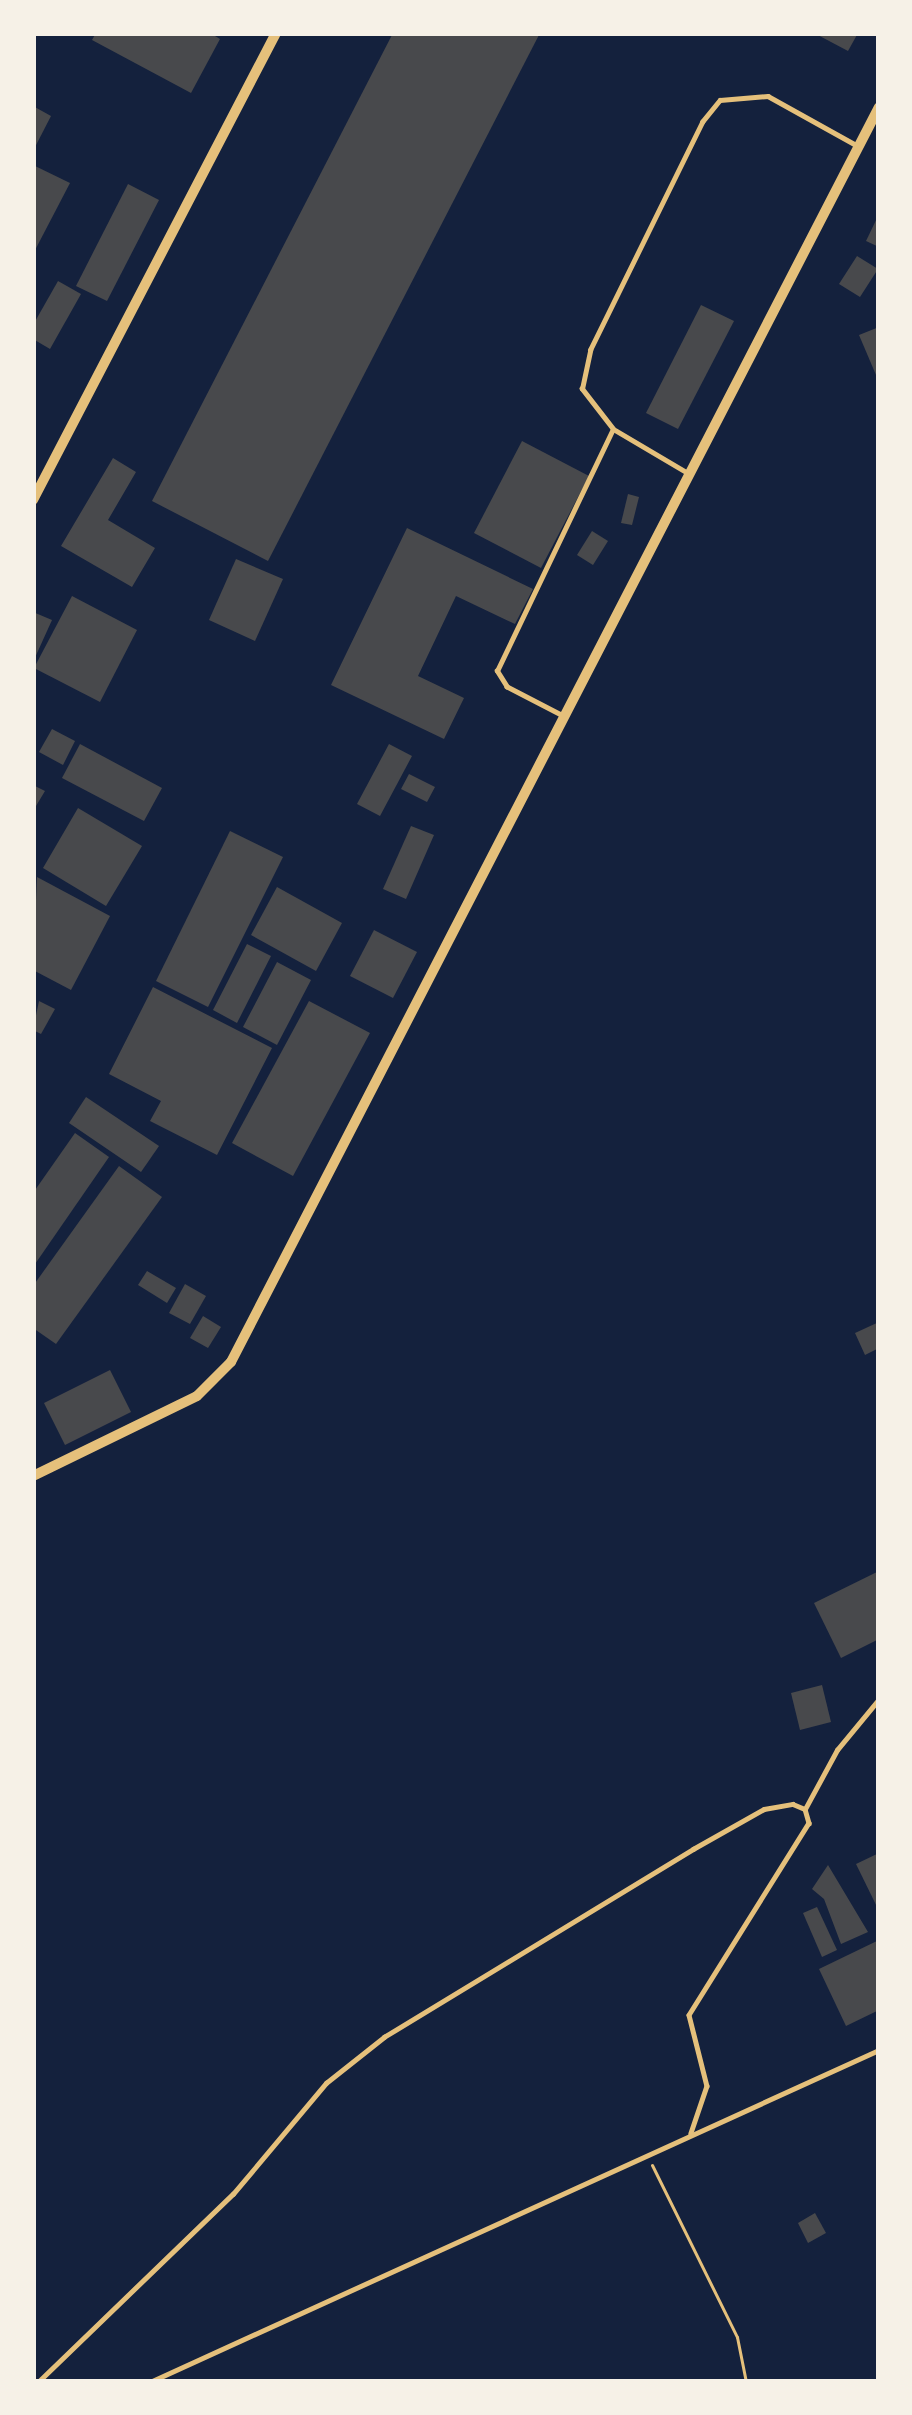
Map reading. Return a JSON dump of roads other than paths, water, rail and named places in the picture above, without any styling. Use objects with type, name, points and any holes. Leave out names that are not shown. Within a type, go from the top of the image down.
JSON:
[{"type":"street","points":[[33,500],[276,33]]},
{"type":"street","points":[[33,1476],[197,1396],[231,1362],[560,715],[879,107]]},
{"type":"lane","points":[[688,473],[613,429],[582,389],[590,350],[720,100],[768,96],[858,146]]},
{"type":"lane","points":[[560,715],[507,687],[497,670],[613,429]]},
{"type":"lane","points":[[691,2133],[707,2086],[689,2015],[803,1834],[805,1809],[837,1750],[879,1699]]},
{"type":"lane","points":[[38,2382],[233,2194],[326,2083],[384,2037],[764,1809],[805,1809]]},
{"type":"lane","points":[[150,2382],[879,2050]]}]
